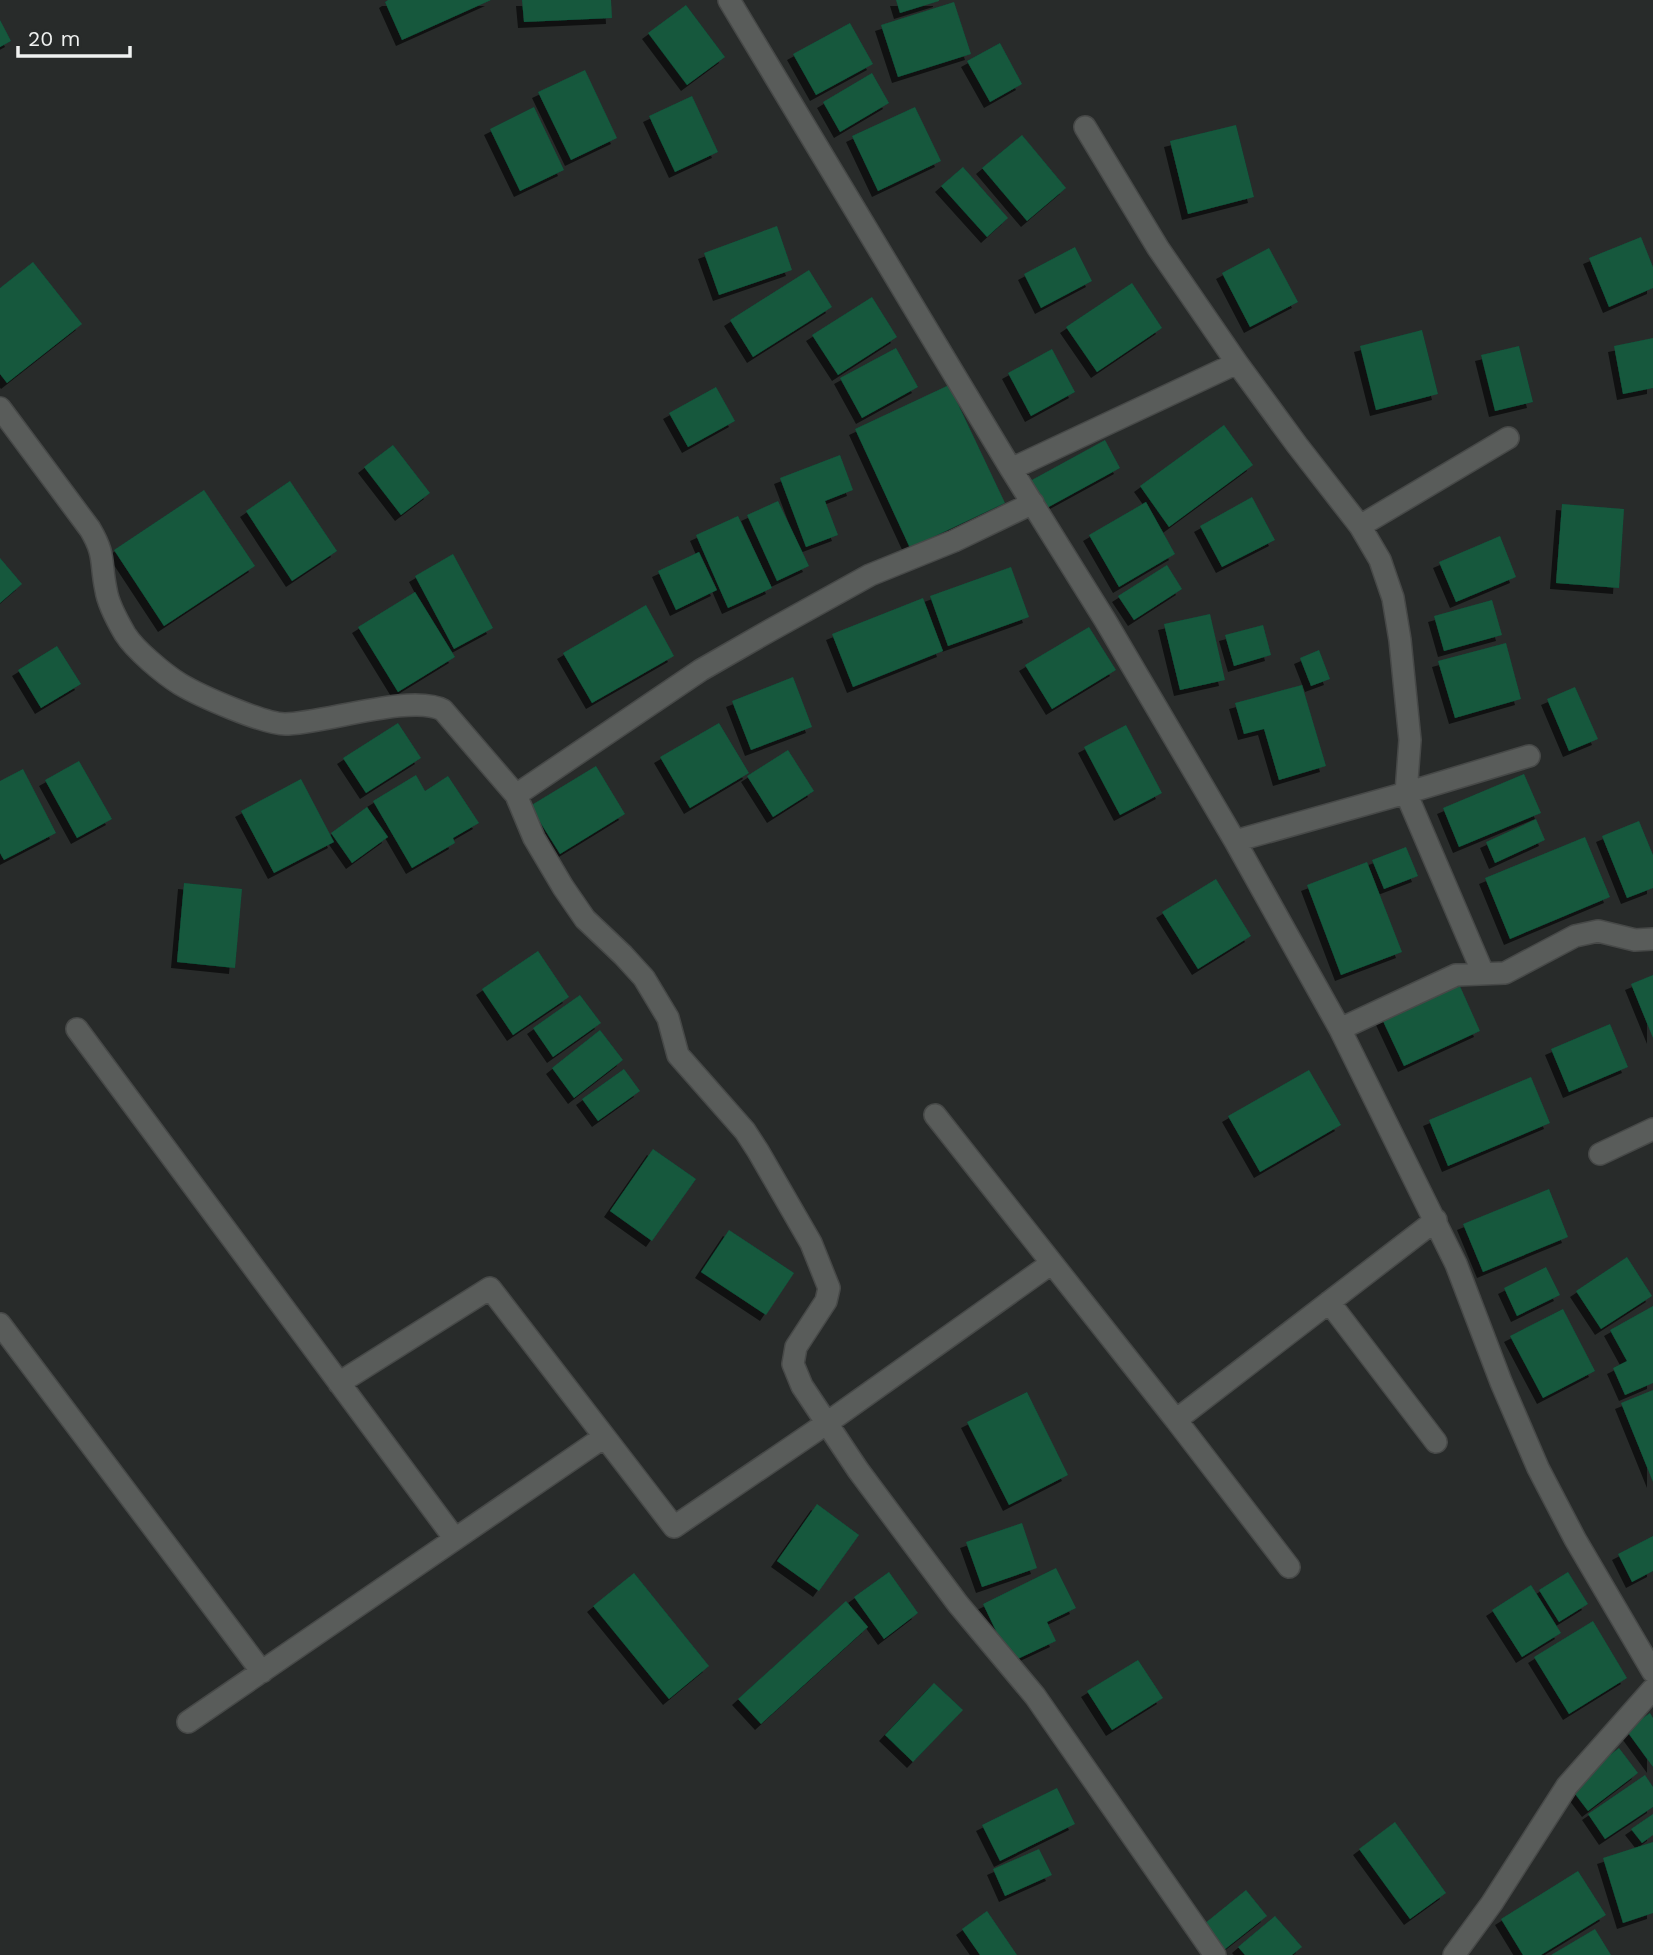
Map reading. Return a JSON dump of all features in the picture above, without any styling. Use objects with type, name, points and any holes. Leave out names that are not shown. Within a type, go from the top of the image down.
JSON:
[{"type":"street","points":[[729,0],[1105,620],[1235,841],[1340,1029],[1457,1264],[1501,1382],[1538,1468],[1575,1539],[1653,1672]]},
{"type":"street","points":[[1085,127],[1158,248],[1237,363],[1360,526],[1380,560],[1393,598],[1400,640],[1410,740],[1406,793],[1483,973]]},
{"type":"street","points":[[1011,469],[1237,363]]},
{"type":"street","points":[[0,408],[100,545],[106,593],[126,635],[169,676],[190,689],[275,723],[296,723],[391,707],[440,708],[516,795],[534,838],[563,887],[585,919],[643,978],[668,1018],[678,1055],[745,1131],[811,1243],[829,1288],[826,1301],[796,1347],[793,1364],[802,1386],[858,1469],[958,1604],[1035,1696],[1215,1955]]},
{"type":"street","points":[[1360,526],[1508,438]]},
{"type":"street","points":[[516,795],[701,670],[768,631],[870,575],[954,541],[1032,503]]},
{"type":"street","points":[[1235,841],[1529,756]]},
{"type":"street","points":[[1340,1029],[1456,975],[1505,974],[1575,936],[1598,931],[1635,940],[1653,939]]},
{"type":"street","points":[[76,1029],[455,1539]]},
{"type":"street","points":[[935,1115],[1177,1420],[1289,1567]]},
{"type":"street","points":[[1600,1154],[1653,1129]]},
{"type":"street","points":[[1177,1420],[1436,1220]]},
{"type":"street","points":[[339,1383],[490,1288],[674,1527],[827,1423],[1052,1263]]},
{"type":"street","points":[[1329,1302],[1436,1442]]},
{"type":"street","points":[[0,1324],[262,1672]]},
{"type":"street","points":[[188,1722],[604,1437]]},
{"type":"street","points":[[1454,1955],[1492,1903],[1567,1786],[1653,1689]]},
{"type":"building","points":[[491,0],[402,40],[385,2]]},
{"type":"building","points":[[522,0],[611,0],[612,18],[524,22]]},
{"type":"building","points":[[896,0],[939,0],[939,1],[900,13]]},
{"type":"building","points":[[954,2],[971,54],[898,77],[881,25]]},
{"type":"building","points":[[686,5],[725,57],[687,85],[648,33]]},
{"type":"building","points":[[0,20],[11,41],[0,47]]},
{"type":"building","points":[[850,23],[873,64],[816,95],[793,54]]},
{"type":"building","points":[[1000,43],[1022,84],[990,102],[967,61]]},
{"type":"building","points":[[585,70],[617,138],[571,160],[538,92]]},
{"type":"building","points":[[872,73],[889,103],[840,132],[823,102]]},
{"type":"building","points":[[692,96],[718,152],[675,172],[649,116]]},
{"type":"building","points":[[534,107],[564,170],[520,191],[490,129]]},
{"type":"building","points":[[915,107],[941,161],[878,191],[852,136]]},
{"type":"building","points":[[1236,125],[1254,197],[1188,214],[1170,141]]},
{"type":"building","points":[[1022,135],[1066,188],[1027,221],[982,168]]},
{"type":"building","points":[[963,167],[1008,218],[987,237],[941,186]]},
{"type":"building","points":[[777,226],[792,270],[719,295],[704,253]]},
{"type":"building","points":[[1641,237],[1653,267],[1653,288],[1609,307],[1589,258]]},
{"type":"building","points":[[1075,247],[1092,281],[1041,308],[1024,274]]},
{"type":"building","points":[[1269,248],[1298,302],[1250,327],[1222,273]]},
{"type":"building","points":[[33,262],[82,324],[7,383],[0,374],[0,288]]},
{"type":"building","points":[[809,270],[832,307],[753,357],[730,320]]},
{"type":"building","points":[[1132,283],[1162,328],[1097,372],[1066,327]]},
{"type":"building","points":[[872,297],[897,337],[838,375],[812,335]]},
{"type":"building","points":[[1422,330],[1438,394],[1376,410],[1360,346]]},
{"type":"building","points":[[1653,338],[1653,388],[1623,394],[1614,346]]},
{"type":"building","points":[[1519,346],[1533,402],[1495,411],[1481,355]]},
{"type":"building","points":[[896,348],[918,387],[862,418],[840,378]]},
{"type":"building","points":[[1052,349],[1075,392],[1031,416],[1008,373]]},
{"type":"building","points":[[949,385],[1005,503],[910,548],[855,429]]},
{"type":"building","points":[[716,387],[735,421],[688,447],[669,413]]},
{"type":"building","points":[[1224,425],[1253,465],[1169,527],[1140,486]]},
{"type":"building","points":[[1105,440],[1120,468],[1045,509],[1030,481]]},
{"type":"building","points":[[393,445],[430,493],[401,515],[364,467]]},
{"type":"building","points":[[840,455],[853,490],[825,501],[838,535],[806,547],[780,478]]},
{"type":"building","points":[[290,481],[337,551],[292,581],[246,511]]},
{"type":"building","points":[[204,490],[255,566],[164,626],[114,550]]},
{"type":"building","points":[[1252,497],[1275,540],[1222,567],[1200,526]]},
{"type":"building","points":[[778,501],[809,566],[777,581],[747,515]]},
{"type":"building","points":[[1146,502],[1175,554],[1119,587],[1089,535]]},
{"type":"building","points":[[1562,504],[1624,509],[1619,588],[1556,583]]},
{"type":"building","points":[[738,516],[772,588],[728,608],[696,535]]},
{"type":"building","points":[[1500,536],[1516,577],[1456,602],[1439,562]]},
{"type":"building","points":[[699,552],[717,590],[676,610],[658,571]]},
{"type":"building","points":[[453,554],[493,628],[454,649],[415,576]]},
{"type":"building","points":[[0,558],[22,584],[0,603]]},
{"type":"building","points":[[1167,565],[1182,589],[1134,620],[1118,596]]},
{"type":"building","points":[[1011,567],[1029,617],[948,646],[930,596]]},
{"type":"building","points":[[415,592],[455,657],[398,692],[358,627]]},
{"type":"building","points":[[923,598],[943,651],[853,687],[832,634]]},
{"type":"building","points":[[1492,600],[1502,635],[1444,651],[1434,616]]},
{"type":"building","points":[[646,605],[674,656],[592,703],[563,653]]},
{"type":"building","points":[[1210,614],[1225,680],[1180,690],[1164,624]]},
{"type":"building","points":[[1263,625],[1271,655],[1234,666],[1225,635]]},
{"type":"building","points":[[1089,627],[1116,670],[1052,709],[1025,665]]},
{"type":"building","points":[[1506,643],[1521,699],[1455,718],[1438,661]]},
{"type":"building","points":[[57,646],[81,684],[41,708],[18,670]]},
{"type":"building","points":[[1319,650],[1330,679],[1311,686],[1300,658]]},
{"type":"building","points":[[793,677],[812,727],[751,750],[732,701]]},
{"type":"building","points":[[1302,685],[1326,766],[1279,780],[1264,729],[1244,734],[1235,703]]},
{"type":"building","points":[[1575,687],[1598,739],[1569,751],[1547,699]]},
{"type":"building","points":[[398,723],[421,758],[366,793],[343,758]]},
{"type":"building","points":[[719,723],[749,773],[690,808],[660,757]]},
{"type":"building","points":[[1126,725],[1162,793],[1120,815],[1084,747]]},
{"type":"building","points":[[788,750],[814,791],[773,817],[747,776]]},
{"type":"building","points":[[79,761],[112,819],[77,838],[45,780]]},
{"type":"building","points":[[596,766],[625,814],[560,854],[530,806]]},
{"type":"building","points":[[23,769],[56,833],[4,860],[0,853],[0,781]]},
{"type":"building","points":[[1524,774],[1541,813],[1459,847],[1443,808]]},
{"type":"building","points":[[416,775],[425,791],[448,776],[479,823],[453,838],[455,843],[412,868],[373,801]]},
{"type":"building","points":[[301,779],[334,842],[274,873],[241,811]]},
{"type":"building","points":[[367,807],[388,837],[352,863],[331,833]]},
{"type":"building","points":[[1536,819],[1545,840],[1495,863],[1486,842]]},
{"type":"building","points":[[1639,821],[1653,855],[1653,888],[1627,898],[1602,836]]},
{"type":"building","points":[[1585,837],[1610,897],[1510,939],[1485,878]]},
{"type":"building","points":[[1406,847],[1418,876],[1384,889],[1372,860]]},
{"type":"building","points":[[1367,862],[1402,952],[1341,975],[1307,885]]},
{"type":"building","points":[[1216,879],[1251,936],[1198,969],[1162,912]]},
{"type":"building","points":[[184,883],[242,889],[235,968],[177,962]]},
{"type":"building","points":[[538,951],[569,997],[513,1035],[482,989]]},
{"type":"building","points":[[1653,975],[1653,1038],[1631,984]]},
{"type":"building","points":[[1459,984],[1480,1031],[1404,1066],[1382,1019]]},
{"type":"building","points":[[580,995],[601,1023],[553,1057],[533,1028]]},
{"type":"building","points":[[1610,1024],[1628,1067],[1569,1092],[1551,1049]]},
{"type":"building","points":[[600,1030],[623,1060],[574,1098],[552,1068]]},
{"type":"building","points":[[624,1069],[640,1091],[598,1121],[582,1099]]},
{"type":"building","points":[[1309,1070],[1341,1125],[1260,1172],[1228,1116]]},
{"type":"building","points":[[1531,1077],[1550,1123],[1448,1166],[1429,1120]]},
{"type":"building","points":[[653,1149],[696,1179],[652,1241],[610,1211]]},
{"type":"building","points":[[1549,1189],[1568,1237],[1483,1272],[1463,1224]]},
{"type":"building","points":[[729,1230],[794,1273],[766,1315],[701,1272]]},
{"type":"building","points":[[1627,1257],[1652,1296],[1601,1329],[1576,1291]]},
{"type":"building","points":[[1546,1267],[1560,1295],[1517,1316],[1504,1288]]},
{"type":"building","points":[[1653,1306],[1653,1383],[1625,1395],[1613,1368],[1627,1361],[1610,1330]]},
{"type":"building","points":[[1563,1309],[1595,1371],[1543,1398],[1510,1336]]},
{"type":"building","points":[[1653,1390],[1653,1482],[1621,1403]]},
{"type":"building","points":[[1027,1392],[1068,1475],[1009,1505],[967,1422]]},
{"type":"building","points":[[817,1504],[859,1535],[819,1591],[777,1561]]},
{"type":"building","points":[[1022,1523],[1037,1568],[982,1587],[966,1542]]},
{"type":"building","points":[[1653,1536],[1653,1571],[1632,1582],[1618,1554]]},
{"type":"building","points":[[1056,1568],[1076,1608],[1047,1622],[1056,1641],[1011,1662],[983,1604]]},
{"type":"building","points":[[889,1572],[918,1613],[884,1639],[854,1597]]},
{"type":"building","points":[[1568,1572],[1588,1604],[1559,1622],[1539,1590]]},
{"type":"building","points":[[634,1573],[709,1666],[669,1699],[593,1606]]},
{"type":"building","points":[[1531,1585],[1561,1633],[1522,1657],[1492,1610]]},
{"type":"building","points":[[846,1601],[868,1627],[761,1724],[738,1699]]},
{"type":"building","points":[[1593,1621],[1627,1678],[1569,1714],[1534,1657]]},
{"type":"building","points":[[1138,1660],[1163,1698],[1112,1730],[1087,1691]]},
{"type":"building","points":[[934,1683],[963,1710],[913,1762],[885,1735]]},
{"type":"building","points":[[1650,1713],[1653,1718],[1653,1767],[1626,1730]]},
{"type":"building","points":[[1619,1748],[1638,1773],[1588,1811],[1569,1786]]},
{"type":"building","points":[[1645,1775],[1653,1787],[1653,1807],[1605,1839],[1588,1814]]},
{"type":"building","points":[[1057,1788],[1075,1824],[1000,1861],[982,1825]]},
{"type":"building","points":[[1653,1814],[1653,1835],[1642,1843],[1631,1829]]},
{"type":"building","points":[[1395,1822],[1446,1893],[1410,1919],[1359,1849]]},
{"type":"building","points":[[1653,1842],[1653,1913],[1623,1923],[1603,1858]]},
{"type":"building","points":[[1039,1849],[1052,1875],[1005,1896],[993,1869]]},
{"type":"building","points":[[1578,1871],[1606,1915],[1541,1955],[1523,1955],[1501,1919]]},
{"type":"building","points":[[1246,1890],[1267,1916],[1224,1950],[1204,1924]]},
{"type":"building","points":[[987,1911],[1017,1955],[980,1955],[962,1929]]},
{"type":"building","points":[[1275,1916],[1302,1947],[1292,1955],[1245,1955],[1238,1947]]},
{"type":"building","points":[[1595,1929],[1611,1955],[1551,1955]]}]
